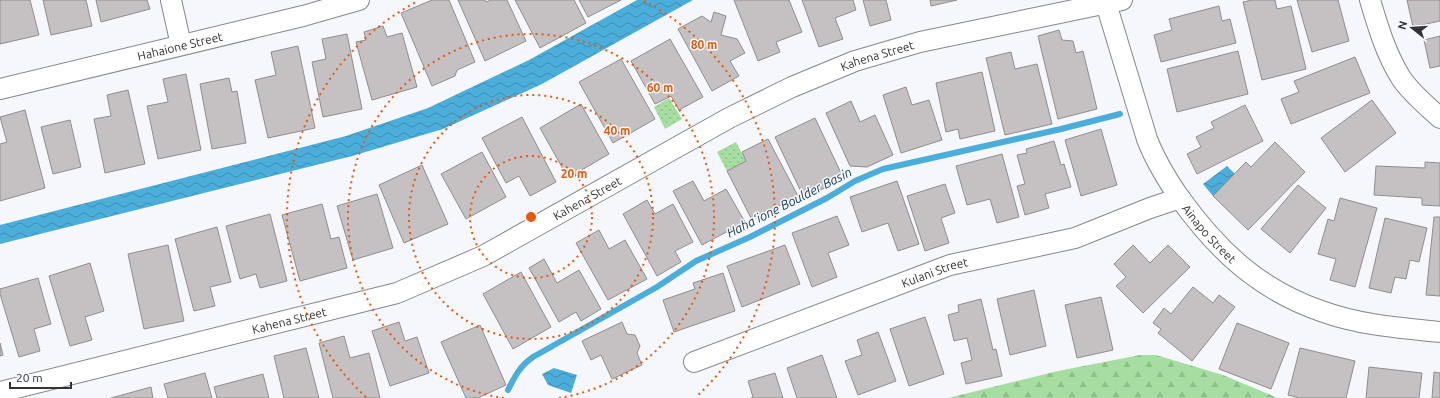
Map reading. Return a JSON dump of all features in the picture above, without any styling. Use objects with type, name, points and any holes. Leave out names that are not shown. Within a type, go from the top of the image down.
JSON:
[{"type":"street","points":[[171,0],[181,45]]},
{"type":"street","name":"Hahaione Street","points":[[0,89],[303,16],[359,0]]},
{"type":"street","points":[[1370,0],[1378,27],[1389,54],[1402,78],[1415,94],[1440,118]]},
{"type":"street","name":"Ainapo Street","points":[[1111,1],[1147,139],[1159,166],[1193,217],[1224,252],[1259,280],[1286,296],[1321,311],[1343,318],[1389,327],[1440,332]]},
{"type":"street","name":"Kahena Street","points":[[0,392],[397,293],[484,256],[729,118],[792,87],[855,61],[920,42],[1111,1]]},
{"type":"street","name":"Kulani Street","points":[[694,362],[950,265],[1075,238],[1150,208],[1180,198]]},
{"type":"green space","points":[[669,98],[682,119],[665,129],[654,107]]},
{"type":"green space","points":[[736,142],[746,161],[727,171],[717,152]]},
{"type":"green space","points":[[1140,355],[1156,355],[1223,375],[1278,398],[948,398],[1058,371]]},
{"type":"water","points":[[637,0],[693,0],[542,84],[443,129],[352,156],[0,244],[0,225],[346,136],[428,108],[529,60]]},
{"type":"water","points":[[1227,166],[1235,174],[1213,196],[1203,184]]},
{"type":"water","points":[[554,368],[577,375],[571,393],[548,385],[542,374]]},
{"type":"building","points":[[0,0],[30,0],[39,35],[0,44]]},
{"type":"building","points":[[43,0],[86,0],[92,26],[51,35]]},
{"type":"building","points":[[96,0],[147,0],[150,9],[101,22]]},
{"type":"building","points":[[432,0],[449,0],[475,62],[457,70],[455,76],[432,86],[401,13]]},
{"type":"building","points":[[458,0],[485,0],[486,2],[491,0],[507,0],[526,41],[485,61]]},
{"type":"building","points":[[515,0],[574,0],[586,23],[540,48]]},
{"type":"building","points":[[579,0],[621,0],[588,17]]},
{"type":"building","points":[[734,0],[789,0],[802,32],[776,42],[780,52],[758,61]]},
{"type":"building","points":[[802,0],[853,0],[856,10],[835,18],[843,39],[819,47]]},
{"type":"building","points":[[863,0],[886,0],[891,20],[870,26]]},
{"type":"building","points":[[930,0],[957,0],[931,6]]},
{"type":"building","points":[[1252,0],[1275,0],[1277,9],[1291,6],[1306,69],[1262,80],[1243,2]]},
{"type":"building","points":[[1297,0],[1338,0],[1349,41],[1312,52]]},
{"type":"building","points":[[1407,0],[1440,0],[1440,21],[1413,27]]},
{"type":"building","points":[[1219,6],[1222,21],[1230,19],[1236,43],[1161,62],[1154,35],[1172,30],[1169,19]]},
{"type":"building","points":[[714,12],[726,16],[721,35],[737,39],[745,53],[730,61],[739,76],[712,91],[678,29],[702,16],[711,22]]},
{"type":"building","points":[[383,26],[387,37],[402,33],[417,87],[372,100],[356,42],[366,40],[364,32]]},
{"type":"building","points":[[1059,30],[1062,40],[1073,41],[1076,53],[1083,51],[1097,109],[1058,119],[1038,36]]},
{"type":"building","points":[[347,34],[362,109],[323,117],[312,62],[326,59],[322,39]]},
{"type":"building","points":[[1440,36],[1440,66],[1430,68],[1424,40]]},
{"type":"building","points":[[670,39],[703,97],[679,110],[671,96],[655,104],[631,61]]},
{"type":"building","points":[[298,46],[315,128],[268,138],[255,80],[276,75],[271,52]]},
{"type":"building","points":[[1238,51],[1248,94],[1177,112],[1167,69]]},
{"type":"building","points":[[1011,52],[1015,69],[1037,64],[1052,124],[1005,135],[986,58]]},
{"type":"building","points":[[1355,57],[1370,93],[1291,124],[1281,99],[1299,92],[1294,81]]},
{"type":"building","points":[[621,59],[655,119],[613,143],[579,82]]},
{"type":"building","points":[[982,72],[995,131],[960,139],[958,129],[946,132],[936,83]]},
{"type":"building","points":[[186,74],[201,150],[158,159],[147,106],[168,102],[163,79]]},
{"type":"building","points":[[229,78],[232,92],[237,91],[246,143],[212,149],[200,84]]},
{"type":"building","points":[[906,87],[912,105],[929,100],[942,140],[901,153],[883,95]]},
{"type":"building","points":[[128,90],[145,164],[105,173],[94,119],[111,116],[107,95]]},
{"type":"building","points":[[1372,100],[1396,133],[1345,172],[1321,138]]},
{"type":"building","points":[[851,101],[860,122],[875,115],[893,155],[867,167],[850,166],[826,113]]},
{"type":"building","points":[[581,104],[609,154],[568,178],[540,128]]},
{"type":"building","points":[[1245,105],[1263,141],[1197,174],[1187,154],[1201,147],[1196,137],[1214,128],[1211,122]]},
{"type":"building","points":[[25,110],[45,188],[0,201],[0,144],[7,142],[0,117]]},
{"type":"building","points":[[522,117],[556,182],[530,196],[519,176],[506,183],[482,138]]},
{"type":"building","points":[[815,118],[841,173],[834,177],[836,182],[809,196],[808,193],[803,196],[775,137]]},
{"type":"building","points":[[70,120],[81,167],[53,174],[41,127]]},
{"type":"building","points":[[1101,129],[1117,185],[1081,196],[1065,140]]},
{"type":"building","points":[[768,139],[798,196],[752,220],[727,171],[746,161],[742,152]]},
{"type":"building","points":[[1054,141],[1061,165],[1064,164],[1071,187],[1045,194],[1049,208],[1025,215],[1017,186],[1025,184],[1017,155],[1027,153],[1026,149]]},
{"type":"building","points":[[1275,142],[1305,172],[1248,230],[1213,196],[1246,162],[1251,167]]},
{"type":"building","points":[[482,152],[506,197],[466,219],[441,174]]},
{"type":"building","points":[[1002,154],[1019,217],[997,223],[990,199],[967,205],[956,166]]},
{"type":"building","points":[[1425,162],[1440,163],[1440,206],[1422,205],[1422,198],[1374,195],[1376,166],[1425,168]]},
{"type":"building","points":[[422,165],[448,224],[404,243],[379,185]]},
{"type":"building","points":[[693,181],[704,201],[726,189],[745,222],[702,245],[673,191]]},
{"type":"building","points":[[897,181],[919,244],[898,251],[888,223],[862,232],[850,197]]},
{"type":"building","points":[[945,184],[955,213],[941,218],[949,243],[925,251],[907,196]]},
{"type":"building","points":[[1298,185],[1326,208],[1290,253],[1261,229]]},
{"type":"building","points":[[377,194],[393,248],[353,260],[337,206]]},
{"type":"building","points":[[1340,198],[1377,208],[1355,287],[1330,280],[1336,259],[1318,254],[1328,219],[1334,221]]},
{"type":"building","points":[[647,200],[655,214],[673,204],[693,242],[675,251],[681,262],[657,276],[623,214]]},
{"type":"building","points":[[322,204],[331,239],[339,237],[347,268],[300,281],[282,215]]},
{"type":"building","points":[[270,214],[287,281],[260,288],[256,274],[240,279],[226,226]]},
{"type":"building","points":[[837,216],[849,245],[828,253],[837,277],[812,287],[792,233]]},
{"type":"building","points":[[1434,217],[1440,217],[1440,296],[1426,295]]},
{"type":"building","points":[[1385,218],[1427,228],[1419,262],[1410,260],[1406,279],[1395,277],[1391,293],[1369,288]]},
{"type":"building","points":[[217,227],[231,282],[210,287],[215,306],[194,311],[175,239]]},
{"type":"building","points":[[599,230],[609,249],[625,240],[647,279],[608,300],[576,243]]},
{"type":"building","points":[[168,245],[184,321],[144,329],[128,254]]},
{"type":"building","points":[[785,245],[800,284],[742,307],[727,266]]},
{"type":"building","points":[[1133,245],[1150,263],[1168,245],[1190,267],[1143,313],[1116,286],[1126,277],[1114,264]]},
{"type":"building","points":[[544,259],[557,283],[579,270],[601,309],[581,321],[576,312],[559,322],[529,268]]},
{"type":"building","points":[[90,263],[104,311],[85,317],[92,340],[70,346],[49,276]]},
{"type":"building","points":[[521,272],[551,327],[513,349],[483,294]]},
{"type":"building","points":[[723,273],[735,311],[674,332],[663,300],[695,289],[693,283]]},
{"type":"building","points":[[38,278],[51,324],[34,329],[40,351],[19,357],[0,294],[0,289]]},
{"type":"building","points":[[1193,287],[1213,303],[1219,295],[1235,307],[1192,361],[1158,333],[1161,329],[1153,323],[1164,308],[1171,314]]},
{"type":"building","points":[[1034,290],[1046,346],[1010,355],[997,299]]},
{"type":"building","points":[[1101,297],[1113,350],[1077,358],[1065,305]]},
{"type":"building","points":[[981,299],[993,350],[996,349],[1002,376],[966,384],[961,363],[972,360],[967,338],[954,341],[948,315],[959,312],[958,305]]},
{"type":"building","points":[[925,317],[944,374],[909,386],[890,329]]},
{"type":"building","points":[[399,322],[405,341],[417,337],[429,373],[390,386],[372,331]]},
{"type":"building","points":[[622,322],[627,334],[635,335],[640,346],[637,353],[642,365],[612,379],[601,355],[591,360],[582,341]]},
{"type":"building","points":[[1237,323],[1289,343],[1271,389],[1219,369]]},
{"type":"building","points":[[480,325],[506,385],[478,398],[466,398],[441,342]]},
{"type":"building","points":[[878,332],[896,381],[858,395],[845,361],[862,355],[857,340]]},
{"type":"building","points":[[344,336],[350,358],[369,353],[380,398],[333,398],[319,343]]},
{"type":"building","points":[[0,343],[3,355],[0,356]]},
{"type":"building","points":[[306,348],[319,398],[284,398],[274,356]]},
{"type":"building","points":[[1300,348],[1355,361],[1346,398],[1300,398],[1288,395]]},
{"type":"building","points":[[822,355],[837,398],[797,398],[787,368]]},
{"type":"building","points":[[1369,367],[1422,373],[1419,398],[1366,398]]},
{"type":"building","points":[[1434,372],[1440,373],[1440,398],[1432,398]]},
{"type":"building","points":[[205,373],[212,398],[168,398],[164,384]]},
{"type":"building","points":[[775,373],[783,398],[751,398],[753,397],[748,381]]},
{"type":"building","points":[[263,374],[269,398],[217,398],[214,387]]},
{"type":"building","points":[[151,387],[153,398],[111,398]]},
{"type":"waterway","name":"Haha‘ione Boulder Basin","points":[[508,390],[518,372],[533,357],[657,287],[696,261],[750,237],[827,198],[855,181],[883,169],[1061,129],[1120,114]]}]
